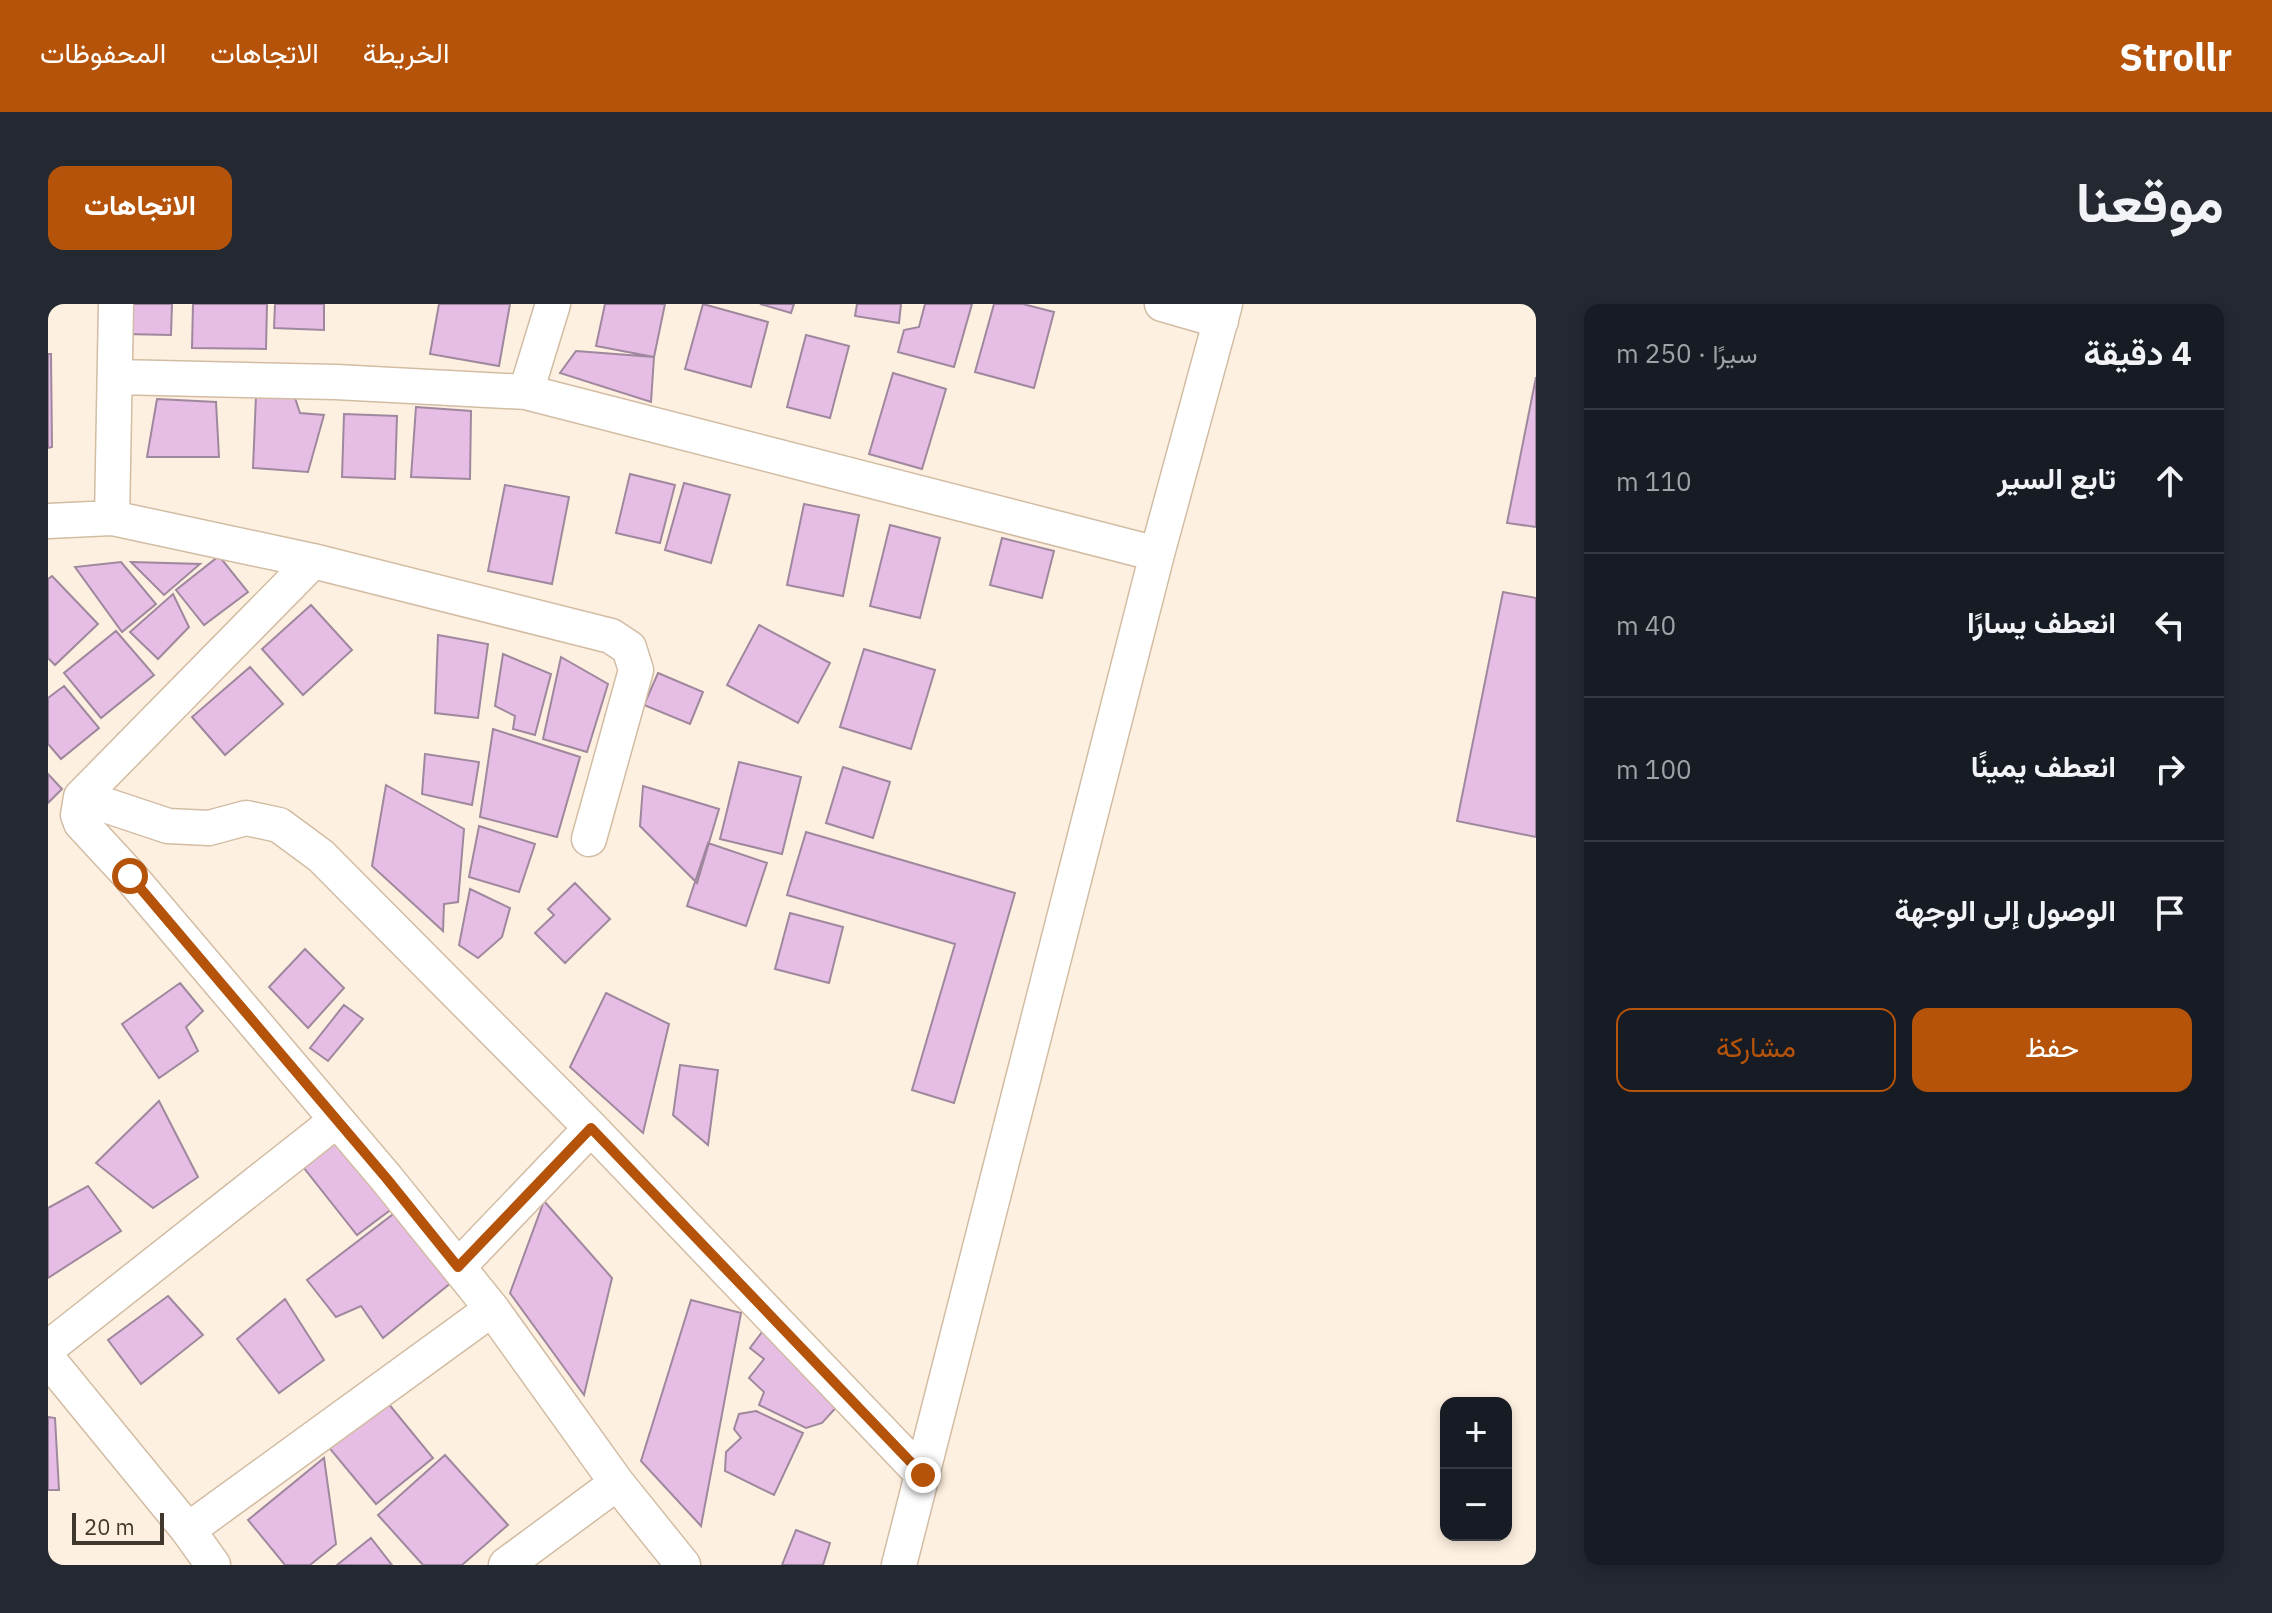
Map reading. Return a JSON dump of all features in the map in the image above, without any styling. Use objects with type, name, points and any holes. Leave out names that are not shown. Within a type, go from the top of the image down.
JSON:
[{"type":"street","points":[[112,518],[116,304]]},
{"type":"street","points":[[526,392],[553,304]]},
{"type":"street","points":[[899,1565],[1157,554],[1223,312],[1162,304]]},
{"type":"street","points":[[116,377],[336,382],[526,392],[1157,554]]},
{"type":"street","points":[[55,526],[112,518],[313,561],[611,636],[629,648],[636,670],[589,839]]},
{"type":"street","points":[[313,561],[81,797],[78,815],[81,823],[130,876],[337,1120],[492,1309],[617,1483],[683,1565]]},
{"type":"street","points":[[81,797],[168,826],[209,828],[246,818],[279,825],[321,856],[591,1128],[923,1475]]},
{"type":"street","points":[[48,1348],[337,1120]]},
{"type":"street","points":[[458,1267],[591,1128]]},
{"type":"street","points":[[188,1530],[492,1309]]},
{"type":"street","points":[[48,1359],[213,1565]]},
{"type":"street","points":[[506,1565],[617,1483]]},
{"type":"building","points":[[125,304],[172,304],[171,335],[124,334]]},
{"type":"building","points":[[193,304],[267,304],[266,349],[192,348]]},
{"type":"building","points":[[275,304],[324,304],[324,330],[274,328]]},
{"type":"building","points":[[439,304],[510,304],[499,366],[430,354]]},
{"type":"building","points":[[605,304],[665,304],[654,357],[596,346]]},
{"type":"building","points":[[703,304],[768,322],[751,387],[685,369]]},
{"type":"building","points":[[760,304],[794,304],[791,313]]},
{"type":"building","points":[[857,304],[901,304],[899,323],[855,316]]},
{"type":"building","points":[[925,304],[972,304],[954,367],[898,352],[904,330],[919,327]]},
{"type":"building","points":[[994,304],[1023,304],[1054,312],[1034,388],[975,372]]},
{"type":"building","points":[[806,335],[849,346],[830,418],[787,407]]},
{"type":"building","points":[[576,351],[654,357],[651,402],[560,373]]},
{"type":"building","points":[[48,354],[51,354],[52,447],[48,448]]},
{"type":"building","points":[[893,373],[946,389],[922,469],[869,454]]},
{"type":"building","points":[[1536,377],[1536,527],[1507,523]]},
{"type":"building","points":[[256,395],[295,398],[300,413],[324,415],[308,472],[253,468]]},
{"type":"building","points":[[157,399],[216,402],[219,457],[147,457]]},
{"type":"building","points":[[416,407],[471,411],[470,479],[411,477]]},
{"type":"building","points":[[344,414],[397,416],[395,479],[342,477]]},
{"type":"building","points":[[630,474],[675,485],[660,543],[616,533]]},
{"type":"building","points":[[684,483],[730,495],[711,563],[665,550]]},
{"type":"building","points":[[505,485],[569,497],[552,584],[488,571]]},
{"type":"building","points":[[804,504],[859,515],[843,596],[787,585]]},
{"type":"building","points":[[890,525],[940,538],[920,618],[870,606]]},
{"type":"building","points":[[1002,538],[1054,551],[1042,598],[990,585]]},
{"type":"building","points":[[219,556],[248,592],[204,625],[176,590]]},
{"type":"building","points":[[121,562],[156,604],[122,632],[75,567]]},
{"type":"building","points":[[131,562],[200,564],[164,595]]},
{"type":"building","points":[[52,576],[98,624],[55,665],[48,658],[48,579]]},
{"type":"building","points":[[1503,592],[1536,598],[1536,837],[1457,821]]},
{"type":"building","points":[[173,594],[189,627],[158,659],[130,632]]},
{"type":"building","points":[[311,605],[352,650],[303,695],[262,649]]},
{"type":"building","points":[[759,625],[830,663],[798,723],[727,685]]},
{"type":"building","points":[[116,631],[154,675],[101,718],[64,673]]},
{"type":"building","points":[[438,635],[488,644],[478,718],[435,713]]},
{"type":"building","points":[[864,649],[935,670],[911,749],[840,727]]},
{"type":"building","points":[[503,654],[551,674],[535,735],[513,729],[515,716],[495,706]]},
{"type":"building","points":[[561,657],[608,684],[587,752],[543,739]]},
{"type":"building","points":[[250,667],[283,704],[225,755],[192,717]]},
{"type":"building","points":[[658,673],[703,692],[690,724],[644,705]]},
{"type":"building","points":[[64,686],[99,728],[61,759],[48,744],[48,698]]},
{"type":"building","points":[[493,729],[580,757],[557,837],[480,817]]},
{"type":"building","points":[[425,754],[479,762],[472,805],[422,794]]},
{"type":"building","points":[[739,762],[801,777],[782,854],[720,839]]},
{"type":"building","points":[[843,767],[890,782],[873,838],[826,823]]},
{"type":"building","points":[[48,774],[62,789],[48,803]]},
{"type":"building","points":[[386,785],[464,829],[458,902],[444,904],[443,931],[372,866]]},
{"type":"building","points":[[643,786],[719,809],[697,883],[640,826]]},
{"type":"building","points":[[479,826],[535,844],[519,892],[469,877]]},
{"type":"building","points":[[806,832],[1015,893],[954,1103],[912,1090],[955,944],[787,895]]},
{"type":"building","points":[[708,843],[767,863],[746,926],[687,906]]},
{"type":"building","points":[[575,883],[610,919],[565,963],[535,933],[554,915],[548,909]]},
{"type":"building","points":[[470,889],[510,908],[502,937],[478,958],[459,945]]},
{"type":"building","points":[[790,913],[843,927],[829,983],[775,969]]},
{"type":"building","points":[[305,949],[344,988],[308,1028],[269,987]]},
{"type":"building","points":[[180,983],[203,1011],[186,1027],[198,1051],[159,1078],[122,1024]]},
{"type":"building","points":[[606,993],[669,1024],[643,1133],[570,1067]]},
{"type":"building","points":[[344,1005],[363,1019],[328,1061],[310,1048]]},
{"type":"building","points":[[680,1065],[718,1070],[708,1145],[673,1115]]},
{"type":"building","points":[[159,1101],[198,1177],[153,1208],[96,1163]]},
{"type":"building","points":[[336,1137],[393,1208],[357,1235],[300,1163]]},
{"type":"building","points":[[88,1186],[121,1231],[48,1278],[48,1208]]},
{"type":"building","points":[[544,1201],[612,1278],[584,1395],[510,1293]]},
{"type":"building","points":[[396,1212],[452,1282],[383,1338],[361,1306],[336,1317],[307,1280]]},
{"type":"building","points":[[168,1296],[203,1335],[141,1384],[108,1340]]},
{"type":"building","points":[[285,1299],[324,1360],[279,1393],[237,1339]]},
{"type":"building","points":[[691,1300],[741,1313],[701,1526],[641,1461]]},
{"type":"building","points":[[765,1328],[842,1401],[822,1423],[806,1428],[759,1405],[764,1392],[749,1378],[764,1359],[750,1348]]},
{"type":"building","points":[[383,1397],[433,1458],[376,1504],[326,1444]]},
{"type":"building","points":[[756,1411],[803,1433],[774,1495],[725,1471],[726,1452],[741,1438],[734,1429],[739,1414]]},
{"type":"building","points":[[48,1417],[55,1418],[59,1490],[48,1490]]},
{"type":"building","points":[[445,1455],[508,1525],[462,1565],[423,1565],[378,1515]]},
{"type":"building","points":[[324,1458],[336,1544],[310,1565],[285,1565],[248,1520]]},
{"type":"building","points":[[796,1530],[830,1543],[823,1565],[782,1565]]},
{"type":"building","points":[[371,1538],[392,1565],[337,1565]]},
{"type":"route","points":[[130,876],[458,1267],[591,1128],[923,1475]]}]
